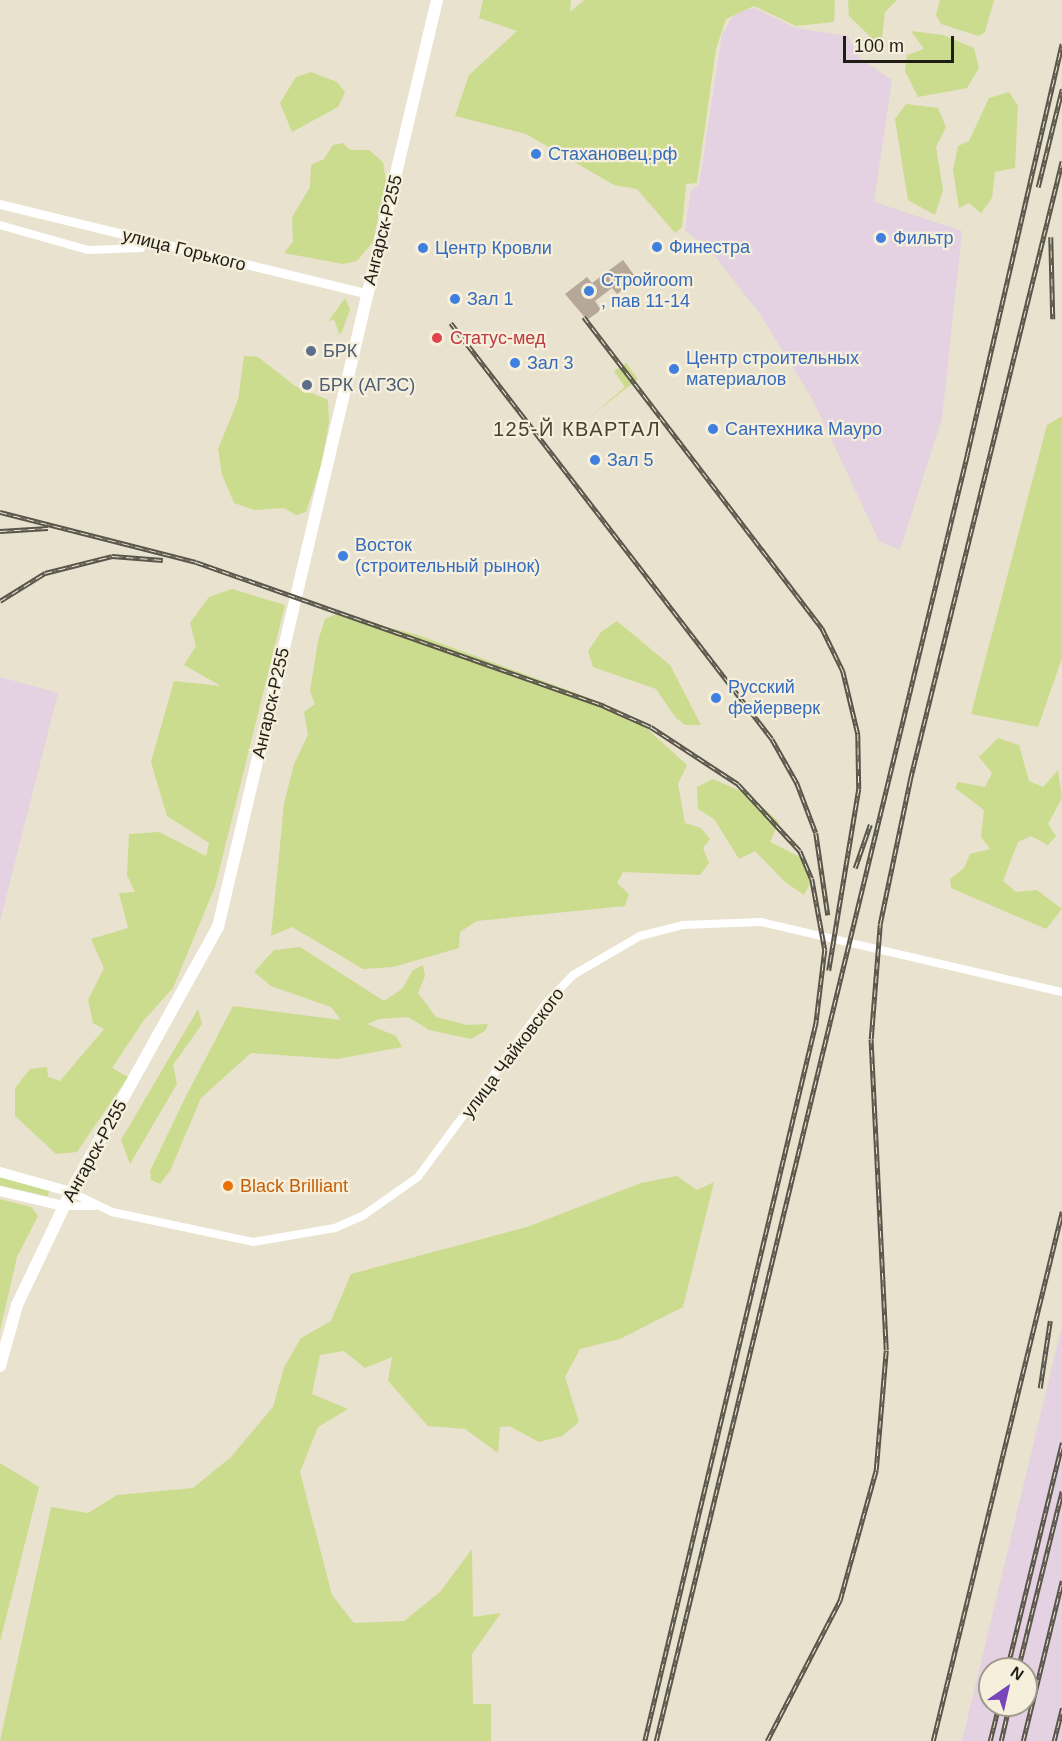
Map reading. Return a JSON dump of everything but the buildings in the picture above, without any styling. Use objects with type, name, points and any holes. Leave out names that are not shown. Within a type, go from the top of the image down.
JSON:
[{"type":"main road","name":"Ангарск-Р255","points":[[0,1366],[17,1305],[70,1192],[218,927],[437,0]]},
{"type":"main road","name":"улица Чайковского","points":[[0,1172],[70,1192]]},
{"type":"main road","name":"улица Чайковского","points":[[0,1191],[64,1206]]},
{"type":"street","name":"улица Горького","points":[[0,204],[368,294]]},
{"type":"street","points":[[0,225],[88,250],[102,246],[141,248],[146,240]]},
{"type":"street","name":"улица Чайковского","points":[[64,1206],[95,1206],[253,1242],[334,1228],[390,1199],[418,1177],[547,1002],[602,955],[658,931],[713,921],[761,922],[809,931],[1062,992]]},
{"type":"street","name":"улица Чайковского","points":[[70,1192],[95,1206]]},
{"type":"shaded area","points":[[754,8],[796,28],[848,36],[859,58],[892,80],[874,202],[962,231],[942,418],[900,550],[879,541],[813,400],[760,314],[711,251],[685,230],[691,190],[699,185],[722,35],[735,13]]},
{"type":"shaded area","points":[[0,677],[58,693],[0,921]]},
{"type":"shaded area","points":[[1062,1327],[1062,1741],[962,1741],[978,1675],[978,1717],[1038,1717],[1038,1657],[982,1657]]},
{"type":"green space","points":[[483,0],[571,0],[570,12],[584,0],[835,0],[834,22],[796,26],[754,6],[726,19],[716,49],[697,183],[686,184],[682,227],[675,233],[637,189],[614,185],[526,134],[455,116],[469,75],[517,31],[479,18]]},
{"type":"green space","points":[[848,0],[897,0],[885,12],[881,47],[849,16]]},
{"type":"green space","points":[[940,0],[994,0],[985,32],[979,36],[941,24],[936,15]]},
{"type":"green space","points":[[911,31],[943,35],[974,48],[979,68],[967,88],[918,97],[905,71],[907,55],[924,49]]},
{"type":"green space","points":[[311,72],[337,82],[345,92],[338,107],[292,132],[280,103],[296,77]]},
{"type":"green space","points":[[1009,92],[1018,106],[1015,168],[995,172],[992,198],[981,213],[969,203],[959,208],[953,170],[958,146],[969,141],[989,98]]},
{"type":"green space","points":[[906,104],[938,108],[946,127],[936,147],[943,190],[935,215],[908,200],[895,119]]},
{"type":"green space","points":[[343,143],[350,150],[369,150],[383,162],[386,181],[373,242],[357,261],[343,264],[284,253],[293,242],[292,217],[310,187],[311,165],[324,159],[333,145]]},
{"type":"green space","points":[[345,298],[350,309],[342,332],[332,338],[339,333],[334,319],[328,322]]},
{"type":"green space","points":[[244,356],[258,357],[295,386],[328,400],[329,422],[321,466],[306,512],[296,515],[284,508],[255,510],[234,503],[222,475],[218,449],[238,400]]},
{"type":"green space","points":[[626,363],[638,379],[591,416],[625,387],[614,371]]},
{"type":"green space","points":[[1062,416],[1062,658],[1038,727],[971,714],[1047,425]]},
{"type":"green space","points":[[232,589],[285,605],[215,887],[173,988],[144,1020],[112,1068],[128,1077],[77,1152],[56,1154],[15,1116],[15,1088],[30,1069],[47,1067],[48,1077],[60,1081],[104,1029],[93,1023],[88,1000],[104,968],[91,939],[128,928],[119,893],[135,892],[127,875],[129,834],[159,832],[206,856],[209,843],[167,816],[151,762],[174,681],[221,686],[184,665],[196,646],[190,623],[209,597]]},
{"type":"green space","points":[[336,614],[418,635],[584,696],[642,724],[687,765],[678,784],[685,823],[701,828],[710,839],[703,848],[709,863],[700,875],[623,872],[617,883],[629,894],[625,906],[477,921],[460,932],[459,948],[393,967],[363,969],[292,927],[271,936],[284,804],[294,764],[308,735],[304,712],[315,704],[310,691],[318,641],[325,619]]},
{"type":"green space","points":[[617,621],[670,665],[701,725],[685,725],[676,718],[656,689],[593,667],[588,651],[601,632]]},
{"type":"green space","points":[[998,738],[1019,745],[1029,781],[1043,787],[1058,770],[1062,798],[1048,824],[1056,836],[1048,845],[1031,836],[1018,842],[1003,881],[1016,892],[1037,890],[1062,909],[1046,929],[951,888],[950,879],[964,868],[970,854],[990,849],[981,837],[984,810],[955,788],[958,782],[985,787],[992,773],[979,757]]},
{"type":"green space","points":[[713,779],[748,794],[779,822],[770,842],[802,858],[812,880],[804,895],[785,882],[755,851],[739,859],[714,819],[698,809],[697,787]]},
{"type":"green space","points":[[300,947],[384,1001],[402,989],[413,970],[423,965],[425,976],[418,993],[436,1017],[467,1025],[488,1024],[485,1031],[471,1039],[429,1030],[408,1017],[380,1019],[367,1024],[396,1036],[402,1047],[337,1059],[251,1053],[201,1098],[170,1171],[160,1184],[151,1180],[150,1171],[233,1006],[341,1020],[331,1007],[271,986],[254,972],[274,950]]},
{"type":"green space","points":[[198,1009],[202,1024],[173,1065],[177,1084],[130,1164],[121,1140]]},
{"type":"green space","points":[[677,1176],[697,1190],[714,1182],[683,1307],[620,1339],[580,1349],[565,1377],[579,1422],[562,1436],[539,1442],[509,1426],[500,1427],[498,1453],[465,1429],[428,1426],[388,1381],[392,1357],[365,1368],[344,1351],[320,1355],[312,1394],[348,1409],[318,1427],[300,1472],[332,1595],[354,1623],[404,1621],[440,1592],[472,1549],[473,1617],[501,1613],[472,1654],[473,1704],[491,1704],[491,1741],[0,1741],[51,1507],[88,1513],[117,1495],[193,1488],[231,1457],[273,1407],[284,1367],[301,1338],[331,1321],[351,1274],[527,1227],[641,1183]]},
{"type":"green space","points":[[0,1177],[50,1188],[48,1196],[0,1185]]},
{"type":"green space","points":[[0,1199],[31,1207],[38,1216],[17,1257],[0,1331]]},
{"type":"green space","points":[[0,1463],[39,1487],[0,1642]]},
{"type":"railway","points":[[656,1741],[967,455],[1062,44]]},
{"type":"railway","points":[[1038,187],[1062,89]]},
{"type":"railway","points":[[767,1741],[840,1600],[876,1470],[886,1350],[871,1039],[880,924],[910,780],[1062,161]]},
{"type":"railway","points":[[1051,237],[1053,319]]},
{"type":"railway","points":[[584,317],[822,628],[843,671],[858,734],[859,789],[829,971]]},
{"type":"railway","points":[[451,323],[772,739],[797,783],[816,833],[828,915]]},
{"type":"railway","points":[[0,512],[196,562],[604,706],[651,727],[738,784],[800,851],[812,879],[825,950],[816,1024],[645,1741]]},
{"type":"railway","points":[[0,531],[48,528]]},
{"type":"railway","points":[[0,601],[45,573],[112,556],[163,560]]},
{"type":"railway","points":[[855,868],[870,825]]},
{"type":"railway","points":[[933,1741],[1062,1212]]},
{"type":"railway","points":[[1040,1388],[1050,1321]]},
{"type":"railway","points":[[1010,1657],[1062,1443]]},
{"type":"railway","points":[[1021,1657],[1062,1491]]},
{"type":"railway","points":[[1023,1741],[1062,1581]]},
{"type":"railway","points":[[1054,1741],[1062,1708]]},
{"type":"railway","points":[[990,1741],[996,1717]]},
{"type":"railway","points":[[1001,1741],[1006,1717]]},
{"type":"place","name":"Стахановец.рф","points":[[536,154]]},
{"type":"place","name":"Фильтр","points":[[881,238]]},
{"type":"place","name":"Финестра","points":[[657,247]]},
{"type":"place","name":"Центр Кровли","points":[[423,248]]},
{"type":"place","name":"Стройroom , пав 11-14","points":[[589,291]]},
{"type":"place","name":"Зал 1","points":[[455,299]]},
{"type":"place","name":"Статус-мед","points":[[437,338]]},
{"type":"place","name":"БРК","points":[[311,351]]},
{"type":"place","name":"Зал 3","points":[[515,363]]},
{"type":"place","name":"Центр строительных материалов","points":[[674,369]]},
{"type":"place","name":"БРК (АГЗС)","points":[[307,385]]},
{"type":"place","name":"Сантехника Мауро","points":[[713,429]]},
{"type":"place","name":"Зал 5","points":[[595,460]]},
{"type":"place","name":"Восток (строительный рынок)","points":[[343,556]]},
{"type":"place","name":"Русский фейерверк","points":[[716,698]]},
{"type":"place","name":"Black Brilliant","points":[[228,1186]]},
{"type":"district","name":"125-Й КВАРТАЛ","points":[[577,429]]}]
